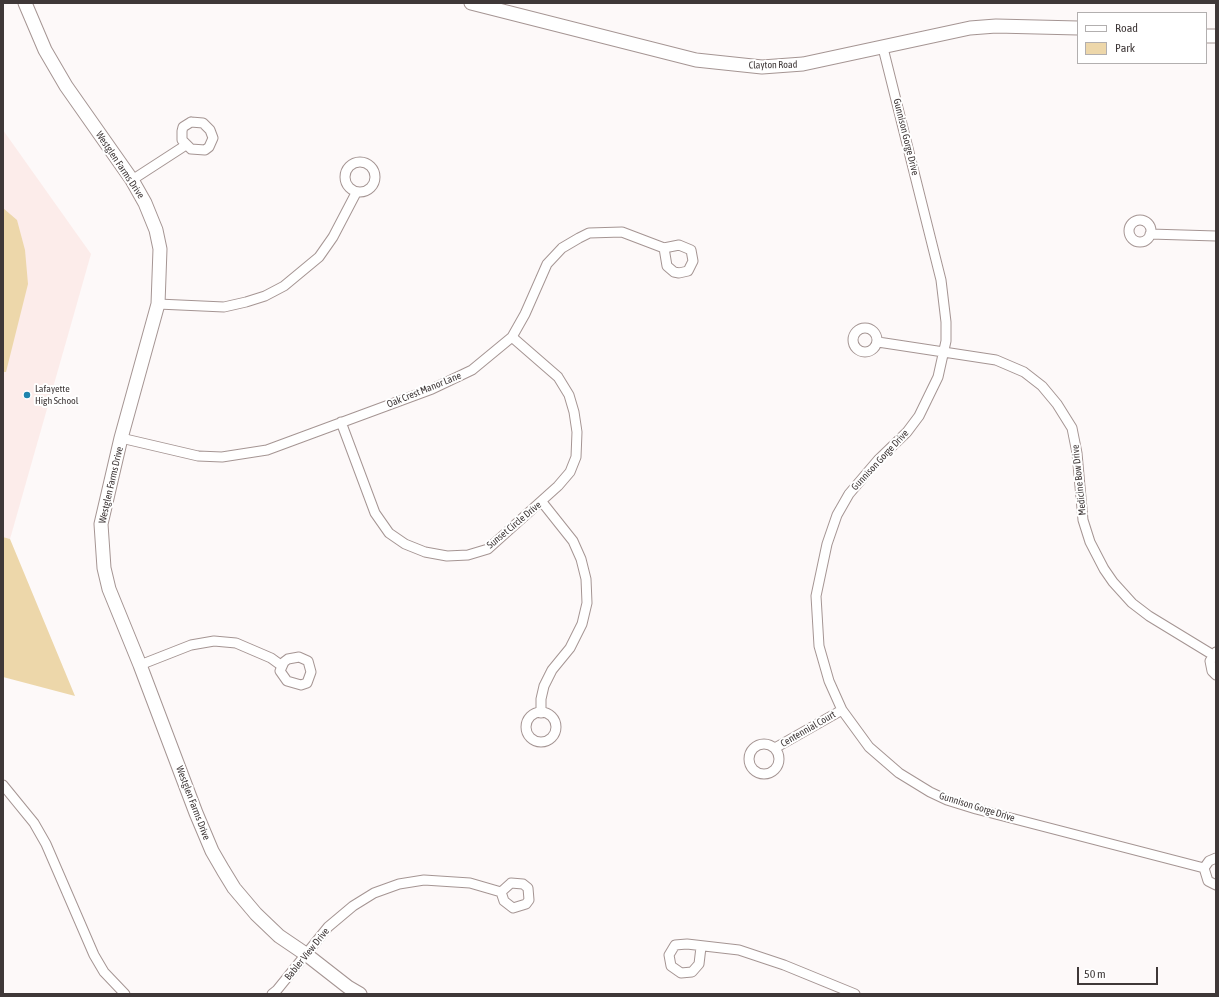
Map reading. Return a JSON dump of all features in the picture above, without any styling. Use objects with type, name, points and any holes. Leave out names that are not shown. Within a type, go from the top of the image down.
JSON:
[{"type":"street","name":"Clayton Road","points":[[471,3],[696,60],[731,65],[762,67],[804,64],[970,28],[996,26],[1077,28]]},
{"type":"street","name":"Westglen Farms Drive","points":[[25,4],[45,50],[66,86],[132,180],[151,216],[160,249],[158,304],[121,438],[101,524],[104,568],[109,589],[140,664],[196,813],[212,851],[234,888],[256,914],[279,936],[307,955],[348,987],[360,994]]},
{"type":"street","name":"Gunnison Gorge Drive","points":[[883,48],[941,280],[946,322],[944,351],[938,377],[919,416],[849,494],[837,515],[827,544],[816,596],[816,623],[822,661],[829,681],[842,710],[870,747],[886,763],[913,783],[947,800],[1204,868]]},
{"type":"street","points":[[132,180],[186,145]]},
{"type":"street","points":[[158,304],[224,307],[246,302],[284,286],[319,256],[345,217],[356,193]]},
{"type":"street","name":"Oak Crest Manor Lane","points":[[121,438],[174,452],[198,456],[222,457],[267,450],[432,389],[472,370],[512,337],[525,314],[547,264],[562,248],[579,238],[589,233],[622,232],[664,248]]},
{"type":"street","points":[[1150,234],[1216,236]]},
{"type":"street","name":"Sunset Circle Drive","points":[[341,422],[374,513],[389,533],[405,544],[425,552],[447,556],[468,555],[488,548],[542,502],[570,472],[574,462],[577,432],[574,412],[569,395],[558,377],[512,337]]},
{"type":"street","name":"Medicine Bow Drive","points":[[878,342],[996,360],[1013,366],[1034,379],[1050,394],[1066,417],[1075,438],[1083,520],[1090,542],[1104,569],[1113,582],[1132,603],[1149,616],[1214,653]]},
{"type":"street","points":[[541,713],[541,699],[544,686],[552,670],[570,648],[582,624],[587,603],[586,579],[582,559],[573,541],[542,502]]},
{"type":"street","points":[[140,664],[191,645],[214,641],[236,643],[264,655],[282,666]]},
{"type":"street","points":[[1214,653],[1210,666],[1216,675]]},
{"type":"street","name":"Centennial Court","points":[[775,748],[842,710]]},
{"type":"street","points":[[3,785],[29,817],[46,844],[94,955],[104,972],[125,994]]},
{"type":"street","points":[[1216,858],[1209,861],[1204,868],[1208,881],[1216,885]]},
{"type":"street","name":"Babler View Drive","points":[[272,994],[278,990],[328,927],[353,906],[374,893],[399,884],[424,880],[470,883],[501,892]]},
{"type":"street","points":[[700,947],[699,964],[696,969],[686,973],[681,973],[672,966],[669,955],[675,945],[687,944],[700,947],[738,950],[784,965],[855,994]]},
{"type":"shaded area","name":"Lafayette High School","points":[[3,130],[91,254],[10,539],[3,537]]},
{"type":"green space","points":[[3,208],[17,220],[25,250],[28,284],[6,372],[3,372]]},
{"type":"green space","points":[[3,537],[10,539],[75,696],[3,677]]},
{"type":"place","name":"Lafayette High School","points":[[27,395]]}]
